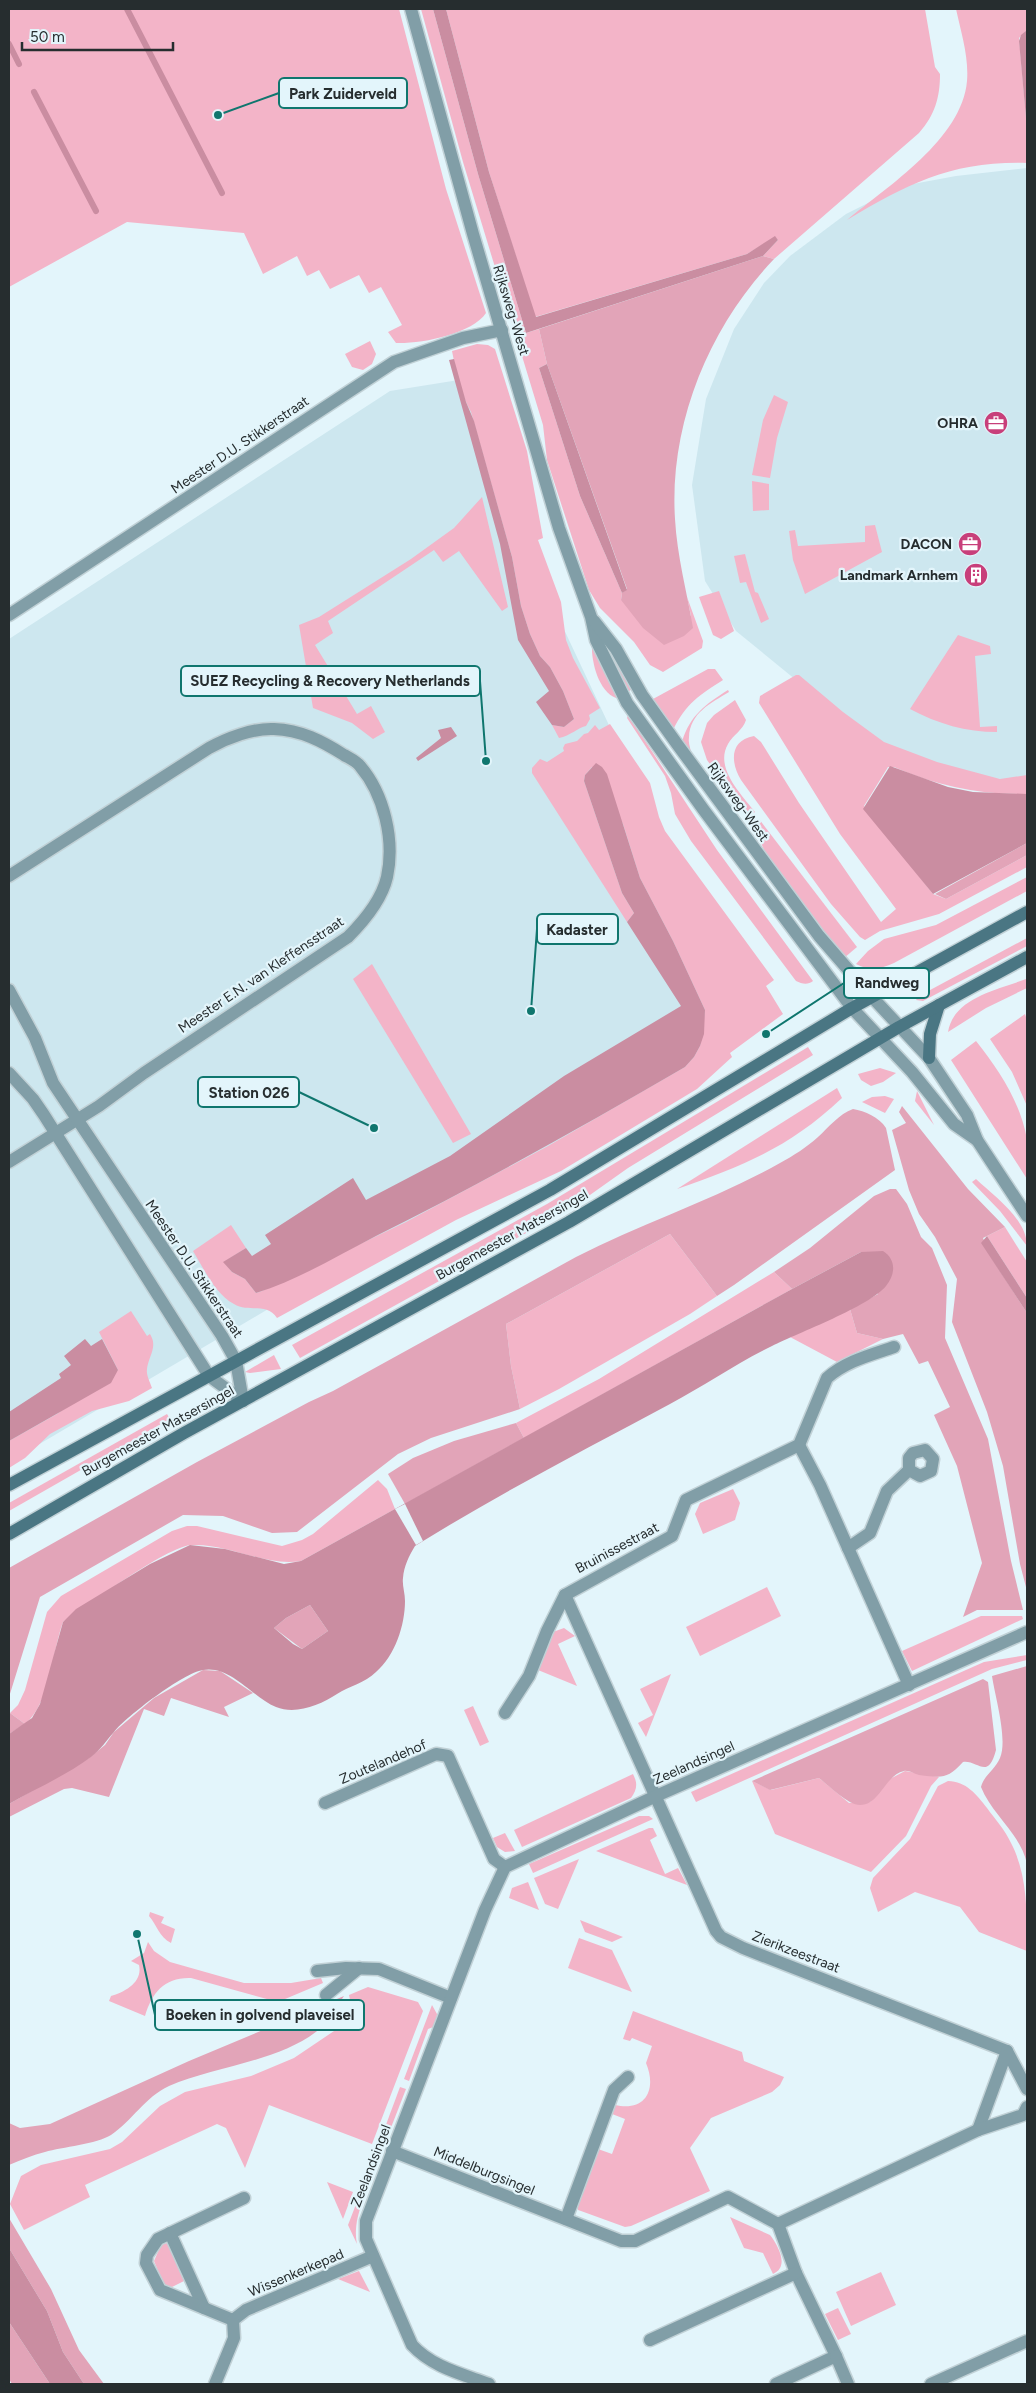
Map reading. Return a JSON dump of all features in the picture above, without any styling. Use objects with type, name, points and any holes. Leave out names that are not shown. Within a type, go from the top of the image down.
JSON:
[{"type":"main road","points":[[872,997],[1027,912]]},
{"type":"main road","name":"Burgemeester Matsersingel","points":[[9,1534],[243,1401],[569,1222],[899,1027],[1027,957]]},
{"type":"main road","name":"Burgemeester Matsersingel","points":[[9,1485],[550,1190],[872,997]]},
{"type":"main road","points":[[929,1058],[930,1034],[939,1005]]},
{"type":"street","name":"Rijksweg-West","points":[[411,9],[473,234],[559,528],[591,617],[596,640],[627,703],[703,810],[852,1008],[912,1072],[954,1124],[977,1140]]},
{"type":"street","name":"Meester D.U. Stikkerstraat","points":[[9,615],[394,362],[463,338],[502,330]]},
{"type":"street","name":"Rijksweg-West","points":[[591,617],[616,649],[642,695],[677,744],[819,936],[899,1027],[929,1058],[967,1115],[977,1140]]},
{"type":"street","name":"Meester E.N. van Kleffensstraat","points":[[9,876],[220,741],[273,728],[306,734],[322,741],[359,765],[380,800],[389,838],[387,876],[364,921],[348,937],[152,1068],[99,1106],[9,1162]]},
{"type":"street","name":"Meester D.U. Stikkerstraat","points":[[9,990],[35,1038],[53,1083],[222,1336],[236,1361],[243,1401]]},
{"type":"street","points":[[9,1073],[33,1100],[55,1133],[209,1376],[243,1401]]},
{"type":"street","points":[[977,1140],[1027,1216]]},
{"type":"street","points":[[894,1347],[851,1362],[836,1370],[827,1378],[799,1445],[820,1485],[909,1685]]},
{"type":"street","name":"Bruinissestraat","points":[[565,1595],[672,1536],[686,1500],[799,1445]]},
{"type":"street","points":[[848,1548],[870,1533],[887,1491],[909,1470]]},
{"type":"street","points":[[506,1713],[529,1676],[547,1631],[565,1595]]},
{"type":"street","points":[[565,1595],[656,1796]]},
{"type":"street","name":"Zeelandsingel","points":[[489,2384],[461,2379],[422,2356],[412,2345],[366,2238],[366,2221],[485,1910],[505,1867],[656,1796],[1027,1632]]},
{"type":"street","name":"Zoutelandehof","points":[[325,1803],[436,1754],[448,1756],[494,1859],[505,1867]]},
{"type":"street","name":"Zierikzeestraat","points":[[656,1796],[716,1931],[721,1937],[743,1948],[1007,2051]]},
{"type":"street","points":[[317,1971],[359,1968],[379,1969],[451,1998]]},
{"type":"street","points":[[326,1995],[359,1968]]},
{"type":"street","points":[[1007,2051],[1027,2089]]},
{"type":"street","points":[[978,2130],[1007,2051]]},
{"type":"street","points":[[566,2219],[614,2090],[628,2078]]},
{"type":"street","points":[[848,2384],[796,2273],[778,2224],[978,2130],[1023,2115],[1027,2107]]},
{"type":"street","name":"Middelburgsingel","points":[[392,2151],[622,2241],[635,2241],[728,2197],[778,2224]]},
{"type":"street","points":[[215,2384],[234,2338],[233,2320],[160,2290],[146,2263],[154,2243],[170,2233],[244,2198]]},
{"type":"street","points":[[170,2233],[204,2308]]},
{"type":"street","name":"Wissenkerkepad","points":[[233,2320],[246,2310],[373,2256]]},
{"type":"street","points":[[650,2340],[796,2273]]},
{"type":"street","points":[[931,2384],[1027,2341]]},
{"type":"street","points":[[776,2384],[836,2356]]},
{"type":"shaded area","points":[[9,9],[399,9],[446,189],[486,313],[470,327],[458,332],[419,342],[396,343],[388,332],[402,325],[381,287],[369,293],[359,275],[330,289],[319,270],[307,276],[297,256],[263,274],[244,233],[127,222],[9,287]]},
{"type":"shaded area","points":[[421,9],[433,9],[478,174],[526,333],[539,329],[547,364],[539,368],[580,496],[622,593],[621,600],[691,616],[687,597],[703,641],[702,648],[663,672],[650,665],[634,642],[600,608],[589,590],[547,460],[543,425],[463,162]]},
{"type":"shaded area","points":[[433,9],[446,9],[489,172],[536,317],[747,254],[775,236],[778,240],[763,256],[526,333],[478,174]]},
{"type":"shaded area","points":[[446,9],[925,9],[935,67],[940,74],[939,90],[933,112],[919,133],[774,259],[763,256],[778,240],[775,237],[747,254],[535,317],[489,172]]},
{"type":"shaded area","points":[[956,9],[1027,9],[1027,30],[1019,38],[1027,129],[1027,163],[1001,163],[954,170],[912,185],[847,220],[921,160],[938,142],[952,122],[962,102],[967,81],[966,54]]},
{"type":"shaded area","points":[[1027,30],[1027,129],[1019,41],[1021,35]]},
{"type":"shaded area","points":[[1027,168],[1027,782],[947,773],[889,751],[834,711],[736,631],[705,581],[692,485],[706,399],[734,329],[764,283],[790,256],[846,214],[902,186],[956,176]]},
{"type":"shaded area","points":[[763,256],[774,259],[730,315],[698,379],[687,413],[679,448],[675,483],[675,519],[680,560],[693,628],[684,636],[664,645],[643,628],[621,600],[622,593],[627,589],[547,364],[539,329]]},
{"type":"shaded area","points":[[370,341],[376,354],[372,364],[363,370],[352,367],[345,354]]},
{"type":"shaded area","points":[[477,344],[488,345],[495,349],[527,451],[543,538],[538,540],[561,602],[566,640],[573,658],[600,708],[589,715],[590,719],[586,726],[559,738],[552,725],[564,727],[574,719],[563,691],[550,667],[540,656],[530,634],[521,606],[512,557],[471,412],[457,374],[452,351]]},
{"type":"shaded area","points":[[454,359],[466,402],[474,421],[512,557],[521,606],[530,634],[540,656],[550,667],[563,691],[574,719],[564,727],[552,725],[536,702],[549,691],[518,640],[500,544],[449,360]]},
{"type":"shaded area","points":[[547,364],[627,590],[622,593],[580,496],[539,368]]},
{"type":"shaded area","points":[[490,375],[507,508],[724,970],[712,1074],[275,1305],[9,1462],[9,639],[390,391]]},
{"type":"shaded area","points":[[774,395],[788,402],[777,438],[770,478],[752,475],[763,420]]},
{"type":"shaded area","points":[[752,481],[769,484],[769,510],[753,511]]},
{"type":"shaded area","points":[[482,497],[508,607],[502,611],[459,551],[443,562],[434,550],[328,621],[333,633],[315,645],[357,714],[371,706],[385,732],[373,739],[352,723],[313,708],[299,625],[319,617],[411,559],[454,528]]},
{"type":"shaded area","points":[[875,525],[882,552],[805,594],[793,560],[789,531],[795,530],[798,546],[865,542],[865,526]]},
{"type":"shaded area","points":[[745,554],[755,592],[758,593],[769,619],[761,623],[746,582],[740,583],[734,556]]},
{"type":"shaded area","points":[[719,591],[734,631],[721,639],[713,635],[699,597]]},
{"type":"shaded area","points":[[958,635],[990,646],[991,654],[975,656],[980,727],[997,726],[997,732],[974,731],[952,726],[910,709]]},
{"type":"shaded area","points":[[592,645],[619,697],[616,698],[610,695],[597,676]]},
{"type":"shaded area","points":[[605,645],[633,688],[628,692]]},
{"type":"shaded area","points":[[708,669],[715,669],[723,680],[700,695],[688,706],[673,730],[653,699]]},
{"type":"shaded area","points":[[799,675],[843,712],[884,742],[937,762],[1000,779],[1027,775],[1027,794],[992,793],[943,784],[894,767],[888,767],[864,806],[933,894],[946,899],[1027,855],[1027,867],[939,914],[880,931],[865,940],[860,937],[831,904],[741,780],[735,766],[734,753],[736,747],[746,738],[754,736],[761,742],[799,803],[881,922],[896,909],[840,834],[759,703],[760,696]]},
{"type":"shaded area","points":[[728,690],[729,692],[715,700],[697,715],[693,721],[689,739],[691,752],[682,742],[689,724],[694,717],[706,705]]},
{"type":"shaded area","points":[[735,700],[746,720],[743,727],[728,744],[724,762],[731,781],[755,812],[748,817],[707,760],[701,742],[707,723],[714,715]]},
{"type":"shaded area","points":[[628,715],[717,850],[813,981],[805,984],[796,981],[691,841],[675,814],[665,776],[627,718]]},
{"type":"shaded area","points":[[610,724],[650,783],[659,817],[665,831],[774,980],[766,986],[783,1014],[730,1053],[732,1057],[697,1089],[561,1171],[456,1220],[277,1318],[268,1310],[240,1307],[227,1300],[210,1280],[193,1251],[231,1225],[246,1248],[224,1262],[232,1272],[245,1279],[256,1293],[262,1291],[406,1222],[548,1146],[685,1067],[694,1057],[700,1046],[705,1010],[673,941],[640,878],[623,824],[592,767],[585,775],[584,781],[622,893],[634,913],[627,922],[532,773],[532,768],[540,759],[547,762],[564,751],[565,744],[577,741],[595,725],[599,730]]},
{"type":"shaded area","points":[[451,727],[457,736],[418,761],[416,758],[441,738],[438,730]]},
{"type":"shaded area","points":[[596,763],[607,774],[640,878],[673,941],[705,1010],[704,1034],[694,1057],[685,1067],[493,1175],[317,1267],[272,1288],[256,1293],[245,1279],[232,1272],[223,1262],[246,1248],[252,1256],[271,1244],[265,1235],[353,1178],[366,1200],[450,1156],[564,1076],[681,1006],[627,922],[634,913],[622,893],[584,781],[585,775]]},
{"type":"shaded area","points":[[890,766],[948,787],[973,792],[1027,794],[1027,843],[933,894],[863,809]]},
{"type":"shaded area","points":[[759,819],[857,947],[844,958],[765,852],[752,823]]},
{"type":"shaded area","points":[[1027,843],[1027,855],[946,899],[935,894]]},
{"type":"shaded area","points":[[1027,877],[1027,891],[894,963],[875,968],[866,968],[856,964],[868,951],[884,939],[936,925]]},
{"type":"shaded area","points":[[1027,938],[1027,946],[923,1001],[916,1000],[919,996]]},
{"type":"shaded area","points":[[372,964],[471,1134],[453,1143],[353,979]]},
{"type":"shaded area","points":[[1026,979],[1027,988],[986,1008],[948,1032],[952,1020],[959,1010],[968,1003],[991,991]]},
{"type":"shaded area","points":[[1025,1014],[1027,1020],[1027,1106],[1012,1072],[990,1039]]},
{"type":"shaded area","points":[[976,1041],[1001,1075],[1020,1113],[1028,1145],[1027,1179],[951,1060]]},
{"type":"shaded area","points":[[808,1047],[813,1055],[628,1168],[573,1207],[300,1358],[292,1345],[547,1204]]},
{"type":"shaded area","points":[[880,1068],[896,1073],[883,1082],[871,1086],[861,1080],[858,1074]]},
{"type":"shaded area","points":[[837,1088],[842,1098],[803,1130],[784,1142],[745,1163],[677,1189]]},
{"type":"shaded area","points":[[917,1091],[934,1125],[915,1101]]},
{"type":"shaded area","points":[[885,1096],[894,1099],[885,1113],[862,1102],[872,1097]]},
{"type":"shaded area","points":[[902,1106],[968,1189],[1005,1227],[983,1238],[991,1257],[1027,1313],[1027,1591],[1020,1564],[1003,1466],[987,1412],[952,1322],[957,1279],[935,1237],[919,1214],[909,1190],[892,1130],[906,1123],[899,1112]]},
{"type":"shaded area","points":[[853,1109],[871,1115],[886,1128],[895,1170],[734,1285],[717,1296],[670,1234],[506,1324],[511,1366],[520,1409],[431,1438],[398,1454],[297,1532],[272,1533],[223,1516],[183,1515],[40,1597],[9,1697],[9,1568],[197,1462],[333,1391],[576,1257],[626,1233],[730,1189],[780,1163],[805,1148],[839,1117]]},
{"type":"shaded area","points":[[976,1179],[1016,1217],[1026,1236],[1027,1246],[1000,1211],[972,1182]]},
{"type":"shaded area","points":[[890,1189],[896,1189],[907,1204],[921,1237],[932,1248],[947,1285],[945,1338],[988,1439],[1011,1561],[1023,1610],[977,1610],[963,1617],[982,1563],[957,1466],[934,1415],[950,1407],[928,1361],[919,1364],[903,1334],[883,1339],[857,1333],[850,1309],[878,1294],[861,1252],[792,1289],[774,1272],[810,1248],[874,1196]]},
{"type":"shaded area","points":[[1005,1227],[1027,1262],[1027,1298],[987,1236]]},
{"type":"shaded area","points":[[670,1234],[717,1296],[690,1314],[559,1389],[520,1409],[511,1366],[506,1324]]},
{"type":"shaded area","points":[[987,1236],[1027,1298],[1027,1313],[981,1243]]},
{"type":"shaded area","points":[[883,1251],[892,1262],[892,1277],[878,1294],[833,1319],[733,1367],[683,1397],[509,1491],[415,1546],[407,1561],[404,1574],[405,1610],[398,1640],[389,1658],[372,1676],[316,1705],[292,1710],[267,1703],[223,1672],[203,1670],[194,1673],[169,1687],[143,1706],[82,1764],[9,1804],[9,1734],[32,1718],[40,1704],[63,1622],[76,1609],[150,1564],[190,1545],[225,1549],[284,1564],[301,1561],[861,1252]],"holes":[[[310,1605],[328,1631],[302,1649],[274,1628],[286,1618]]]},
{"type":"shaded area","points":[[774,1272],[792,1289],[524,1438],[516,1423],[599,1379]]},
{"type":"shaded area","points":[[850,1309],[857,1333],[883,1339],[837,1362],[790,1337]]},
{"type":"shaded area","points":[[131,1311],[147,1336],[150,1334],[152,1339],[153,1347],[147,1371],[152,1388],[129,1401],[92,1411],[50,1434],[25,1458],[9,1468],[9,1441],[57,1414],[118,1370],[99,1332]]},
{"type":"shaded area","points":[[85,1339],[91,1346],[102,1339],[118,1370],[111,1383],[9,1441],[9,1412],[61,1378],[59,1374],[71,1365],[64,1356]]},
{"type":"shaded area","points":[[274,1355],[281,1369],[245,1372]]},
{"type":"shaded area","points":[[167,1414],[170,1419],[9,1511],[9,1503]]},
{"type":"shaded area","points":[[516,1423],[524,1438],[405,1504],[388,1474],[413,1458],[454,1441]]},
{"type":"shaded area","points":[[378,1480],[387,1489],[395,1509],[301,1561],[274,1561],[205,1545],[191,1545],[164,1555],[146,1566],[63,1622],[40,1704],[25,1724],[10,1713],[18,1705],[25,1690],[47,1612],[61,1596],[172,1531],[187,1526],[197,1526],[282,1546],[302,1540],[313,1534]]},
{"type":"shaded area","points":[[733,1489],[740,1503],[735,1520],[703,1534],[695,1514],[700,1503]]},
{"type":"shaded area","points":[[767,1587],[781,1616],[700,1656],[686,1627]]},
{"type":"shaded area","points":[[310,1605],[328,1631],[302,1649],[274,1628],[286,1618]]},
{"type":"shaded area","points":[[981,1616],[1022,1616],[1023,1619],[912,1671],[902,1651]]},
{"type":"shaded area","points":[[564,1628],[575,1636],[558,1644],[577,1686],[538,1670],[553,1632]]},
{"type":"shaded area","points":[[1027,1655],[1027,1660],[992,1669],[696,1802],[691,1792],[984,1662]]},
{"type":"shaded area","points":[[1027,1666],[1027,1864],[1019,1843],[992,1807],[981,1787],[1000,1758],[1003,1740],[992,1676]]},
{"type":"shaded area","points":[[203,1670],[220,1671],[253,1693],[224,1707],[229,1717],[171,1698],[164,1716],[144,1709],[109,1797],[72,1788],[64,1789],[9,1817],[9,1804],[89,1758],[105,1745],[114,1732],[154,1698]]},
{"type":"shaded area","points":[[671,1674],[646,1737],[638,1723],[653,1715],[640,1689]]},
{"type":"shaded area","points":[[983,1679],[988,1682],[996,1750],[990,1765],[986,1767],[963,1762],[953,1772],[939,1777],[904,1771],[892,1778],[873,1800],[867,1804],[860,1805],[844,1799],[819,1778],[770,1790],[752,1781]]},
{"type":"shaded area","points":[[473,1706],[489,1742],[480,1746],[464,1710]]},
{"type":"shaded area","points":[[9,1714],[25,1724],[9,1734]]},
{"type":"shaded area","points":[[905,1771],[939,1777],[931,1786],[906,1836],[871,1872],[775,1834],[752,1781],[771,1790],[819,1778],[849,1803],[870,1802],[888,1780]]},
{"type":"shaded area","points":[[633,1774],[636,1786],[631,1798],[522,1847],[514,1830]]},
{"type":"shaded area","points":[[948,1781],[960,1783],[975,1794],[1000,1825],[1017,1855],[1024,1882],[1027,1951],[979,1932],[960,1907],[915,1892],[878,1912],[870,1888],[873,1878],[910,1839],[938,1786]]},
{"type":"shaded area","points":[[639,1816],[649,1816],[653,1819],[533,1873],[529,1864]]},
{"type":"shaded area","points":[[653,1828],[657,1836],[650,1840],[665,1874],[678,1868],[687,1885],[596,1851]]},
{"type":"shaded area","points":[[505,1833],[515,1851],[505,1852],[497,1847],[493,1838]]},
{"type":"shaded area","points":[[579,1859],[558,1909],[545,1904],[534,1878]]},
{"type":"shaded area","points":[[528,1882],[539,1910],[509,1898],[512,1888]]},
{"type":"shaded area","points":[[150,1912],[164,1917],[161,1923],[175,1929],[171,1943],[161,1934],[149,1916]]},
{"type":"shaded area","points":[[580,1920],[623,1937],[612,1942],[585,1932]]},
{"type":"shaded area","points":[[579,1938],[612,1950],[632,1992],[568,1968]]},
{"type":"shaded area","points":[[148,1942],[154,1951],[170,1962],[244,1983],[291,1983],[321,1978],[323,1983],[278,2002],[191,1978],[182,1978],[167,1983],[156,1993],[145,2016],[109,2001],[111,1996],[127,1989],[136,1981],[140,1971],[139,1965],[131,1961],[144,1953]]},
{"type":"shaded area","points":[[368,1987],[418,2002],[423,2011],[372,2144],[269,2105],[245,2168],[226,2128],[217,2124],[85,2185],[90,2197],[24,2230],[10,2204],[21,2176],[41,2165],[110,2149],[122,2142],[160,2106],[185,2092],[251,2076],[294,2058],[337,2029],[350,2000],[349,1995]]},
{"type":"shaded area","points":[[344,1996],[327,2022],[312,2035],[293,2045],[252,2061],[169,2086],[153,2096],[126,2123],[105,2138],[40,2153],[9,2165],[9,2123],[20,2128],[50,2124],[189,2061]]},
{"type":"shaded area","points":[[432,2005],[437,2014],[436,2026],[428,2029],[409,2081],[404,2079]]},
{"type":"shaded area","points":[[633,2011],[742,2052],[744,2061],[784,2077],[780,2085],[772,2092],[711,2118],[690,2148],[710,2191],[625,2227],[578,2210],[578,2203],[598,2149],[612,2154],[625,2119],[612,2114],[615,2105],[626,2106],[641,2102],[649,2090],[649,2073],[646,2063],[652,2046],[632,2038],[630,2041],[623,2039]]},
{"type":"shaded area","points":[[400,2087],[406,2089],[378,2161],[376,2164],[371,2165]]},
{"type":"shaded area","points":[[365,2181],[368,2187],[357,2222],[357,2244],[348,2225]]},
{"type":"shaded area","points":[[327,2182],[353,2192],[343,2219]]},
{"type":"shaded area","points":[[730,2217],[770,2235],[781,2256],[781,2266],[778,2271],[773,2274],[763,2253],[744,2248]]},
{"type":"shaded area","points":[[9,2218],[51,2289],[79,2350],[104,2384],[84,2384],[63,2352],[47,2311],[9,2248]]},
{"type":"shaded area","points":[[167,2243],[184,2281],[172,2287],[164,2285],[154,2261],[161,2245]]},
{"type":"shaded area","points":[[9,2248],[47,2311],[63,2352],[84,2384],[50,2384],[9,2322]]},
{"type":"shaded area","points":[[359,2271],[370,2292],[338,2279]]},
{"type":"shaded area","points":[[881,2272],[896,2305],[851,2326],[836,2292]]},
{"type":"shaded area","points":[[838,2308],[851,2334],[838,2340],[825,2314]]},
{"type":"shaded area","points":[[9,2322],[50,2384],[12,2384],[9,2379]]},
{"type":"pier","points":[[405,1504],[423,1541],[416,1545],[395,1509]]},
{"type":"waterway","points":[[127,9],[222,193]]},
{"type":"waterway","points":[[9,44],[19,64]]},
{"type":"waterway","points":[[34,92],[96,211]]},
{"type":"place","name":"Park Zuiderveld","points":[[218,115]]},
{"type":"place","name":"OHRA","points":[[996,423]]},
{"type":"place","name":"DACON","points":[[970,544]]},
{"type":"place","name":"Landmark Arnhem","points":[[976,575]]},
{"type":"place","name":"SUEZ Recycling & Recovery Netherlands","points":[[486,761]]},
{"type":"place","name":"Kadaster","points":[[531,1011]]},
{"type":"place","name":"Randweg","points":[[766,1034]]},
{"type":"place","name":"Station 026","points":[[374,1128]]},
{"type":"place","name":"Boeken in golvend plaveisel","points":[[137,1934]]}]
